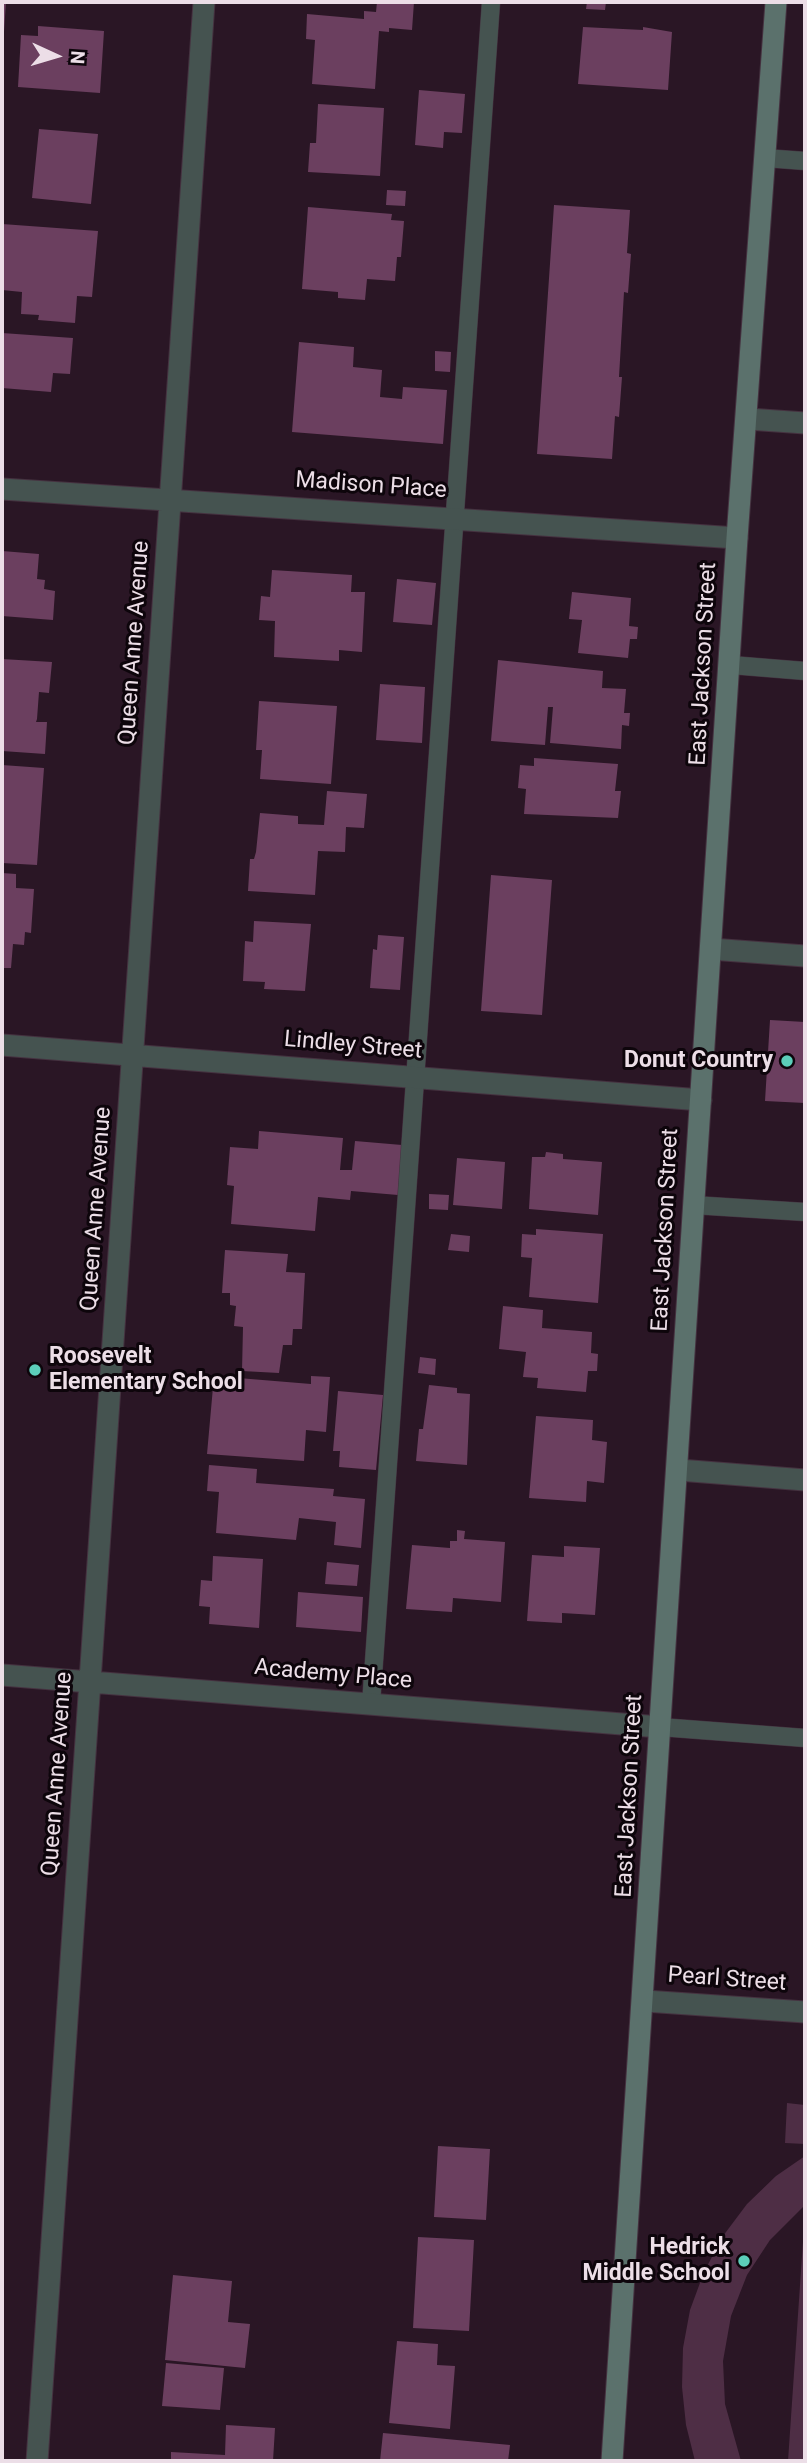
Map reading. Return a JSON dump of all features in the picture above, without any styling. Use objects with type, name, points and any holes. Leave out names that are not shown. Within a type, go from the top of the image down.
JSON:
[{"type":"street","name":"Queen Anne Avenue","points":[[37,2461],[204,2]]},
{"type":"street","name":"East Jackson Street","points":[[612,2461],[645,2001],[660,1727],[679,1470],[737,538],[748,419],[776,2]]},
{"type":"street","points":[[748,419],[805,423]]},
{"type":"street","name":"Madison Place","points":[[2,489],[737,538]]},
{"type":"street","points":[[711,950],[805,956]]},
{"type":"street","name":"Lindley Street","points":[[2,1045],[701,1100]]},
{"type":"street","points":[[679,1470],[805,1480]]},
{"type":"street","name":"Academy Place","points":[[2,1675],[660,1727]]},
{"type":"street","name":"Pearl Street","points":[[645,2001],[805,2012]]},
{"type":"lane","points":[[371,1704],[491,2]]},
{"type":"lane","points":[[765,158],[805,161]]},
{"type":"lane","points":[[731,665],[805,671]]},
{"type":"lane","points":[[694,1205],[805,1212]]},
{"type":"lane","points":[[660,1727],[805,1738]]},
{"type":"shaded area","points":[[787,2103],[805,2105],[805,2144],[785,2143]]},
{"type":"shaded area","points":[[805,2156],[805,2205],[770,2240],[747,2275],[731,2316],[723,2361],[725,2404],[741,2461],[695,2461],[686,2425],[682,2387],[683,2348],[690,2310],[704,2272],[723,2236],[747,2204],[776,2176]]},
{"type":"shaded area","points":[[805,2212],[805,2461],[788,2461]]},
{"type":"building","points":[[2,2],[6,2],[4,32],[2,32]]},
{"type":"building","points":[[377,2],[414,2],[412,30],[389,28],[389,32],[379,31],[375,89],[312,84],[315,40],[306,39],[307,14],[364,19],[364,11],[376,12]]},
{"type":"building","points":[[587,2],[606,2],[605,10],[586,9]]},
{"type":"building","points":[[38,26],[104,31],[100,93],[18,87],[21,35],[38,36]]},
{"type":"building","points":[[583,27],[643,30],[643,27],[672,32],[668,90],[578,84]]},
{"type":"building","points":[[419,90],[465,94],[462,133],[444,132],[443,148],[415,145]]},
{"type":"building","points":[[318,104],[384,108],[380,176],[308,172],[310,143],[316,143]]},
{"type":"building","points":[[39,129],[98,134],[91,204],[32,198]]},
{"type":"building","points":[[387,190],[406,191],[405,206],[386,205]]},
{"type":"building","points":[[554,205],[630,210],[627,253],[631,254],[628,293],[624,292],[619,377],[622,377],[619,417],[615,416],[612,459],[537,454]]},
{"type":"building","points":[[308,207],[392,214],[391,220],[404,221],[401,257],[397,257],[395,281],[367,279],[365,300],[338,298],[338,292],[302,289]]},
{"type":"building","points":[[2,224],[98,231],[92,297],[77,296],[75,323],[38,320],[39,315],[21,314],[22,292],[2,290]]},
{"type":"building","points":[[2,333],[73,338],[70,374],[53,373],[51,392],[2,388]]},
{"type":"building","points":[[299,342],[354,347],[353,367],[382,370],[380,397],[402,399],[403,387],[447,390],[443,444],[292,432]]},
{"type":"building","points":[[435,351],[451,352],[450,372],[435,371]]},
{"type":"building","points":[[2,551],[39,554],[37,579],[45,580],[44,589],[55,591],[53,620],[2,616]]},
{"type":"building","points":[[272,570],[352,575],[351,592],[365,592],[362,652],[339,650],[339,661],[274,657],[275,621],[259,620],[261,596],[270,597]]},
{"type":"building","points":[[397,579],[436,583],[432,625],[393,622]]},
{"type":"building","points":[[572,592],[631,598],[629,626],[638,627],[637,639],[630,639],[628,658],[578,653],[582,620],[569,619]]},
{"type":"building","points":[[2,659],[52,662],[49,693],[39,692],[36,722],[47,722],[45,754],[2,751]]},
{"type":"building","points":[[498,660],[603,671],[602,688],[626,689],[624,713],[630,713],[629,726],[622,725],[621,749],[550,743],[553,707],[548,707],[545,745],[491,741]]},
{"type":"building","points":[[380,684],[425,687],[422,743],[376,740]]},
{"type":"building","points":[[259,701],[337,706],[331,784],[260,779],[262,750],[256,750]]},
{"type":"building","points":[[534,758],[618,764],[615,791],[621,791],[618,818],[524,814],[526,789],[518,788],[520,765],[534,766]]},
{"type":"building","points":[[2,765],[44,768],[37,865],[2,863]]},
{"type":"building","points":[[327,791],[367,794],[364,828],[346,827],[345,852],[318,851],[315,895],[248,891],[250,859],[254,859],[256,852],[260,813],[298,816],[298,824],[324,825]]},
{"type":"building","points":[[2,873],[16,874],[16,888],[34,889],[31,933],[25,932],[24,945],[13,944],[11,968],[2,968]]},
{"type":"building","points":[[491,875],[552,880],[542,1015],[481,1011]]},
{"type":"building","points":[[254,921],[311,924],[305,991],[264,989],[265,982],[243,981],[245,941],[253,942]]},
{"type":"building","points":[[378,935],[404,937],[400,990],[370,988],[373,949],[377,950]]},
{"type":"building","name":"Donut Country","points":[[770,1020],[805,1022],[805,1103],[765,1101]]},
{"type":"building","points":[[259,1131],[343,1138],[340,1170],[352,1170],[355,1141],[402,1145],[398,1195],[351,1191],[350,1200],[318,1197],[315,1231],[231,1224],[234,1186],[227,1185],[230,1147],[258,1149]]},
{"type":"building","points":[[546,1152],[563,1154],[563,1159],[602,1162],[598,1215],[529,1209],[532,1157],[545,1157]]},
{"type":"building","points":[[457,1158],[505,1162],[502,1209],[453,1205]]},
{"type":"building","points":[[429,1194],[449,1195],[448,1210],[429,1209]]},
{"type":"building","points":[[536,1229],[603,1234],[598,1303],[529,1297],[532,1258],[521,1257],[522,1234],[536,1235]]},
{"type":"building","points":[[451,1234],[470,1236],[469,1252],[448,1250]]},
{"type":"building","points":[[225,1250],[288,1254],[286,1272],[305,1273],[302,1329],[293,1329],[292,1345],[283,1345],[279,1373],[242,1371],[243,1327],[234,1326],[236,1306],[230,1305],[230,1293],[222,1293]]},
{"type":"building","points":[[503,1306],[543,1310],[542,1328],[592,1332],[591,1353],[598,1354],[597,1371],[588,1371],[586,1392],[537,1388],[538,1378],[523,1377],[526,1352],[499,1349]]},
{"type":"building","points":[[420,1357],[436,1359],[435,1375],[418,1373]]},
{"type":"building","points":[[214,1376],[311,1384],[311,1376],[330,1377],[326,1432],[306,1430],[304,1461],[207,1454]]},
{"type":"building","points":[[429,1385],[457,1388],[457,1393],[470,1394],[467,1465],[416,1461],[419,1429],[423,1429]]},
{"type":"building","points":[[338,1391],[383,1395],[376,1470],[339,1467],[340,1451],[333,1451]]},
{"type":"building","points":[[536,1416],[593,1420],[592,1440],[607,1442],[604,1483],[587,1481],[586,1502],[529,1498]]},
{"type":"building","points":[[209,1465],[257,1469],[256,1483],[334,1489],[333,1496],[365,1499],[361,1548],[334,1545],[336,1522],[299,1518],[296,1540],[216,1533],[219,1492],[207,1491]]},
{"type":"building","points":[[457,1530],[465,1531],[464,1539],[505,1542],[501,1602],[453,1598],[452,1612],[406,1609],[412,1545],[450,1548],[450,1541],[457,1541]]},
{"type":"building","points":[[564,1546],[600,1548],[595,1615],[562,1613],[562,1623],[527,1621],[532,1555],[564,1557]]},
{"type":"building","points":[[213,1556],[263,1559],[259,1628],[209,1624],[210,1607],[199,1606],[201,1580],[212,1581]]},
{"type":"building","points":[[327,1562],[359,1565],[357,1586],[325,1584]]},
{"type":"building","points":[[298,1592],[363,1597],[361,1632],[296,1627]]},
{"type":"building","points":[[438,2146],[490,2149],[486,2220],[434,2217]]},
{"type":"building","points":[[418,2237],[474,2240],[469,2331],[413,2328]]},
{"type":"building","points":[[173,2275],[232,2281],[228,2322],[250,2324],[245,2368],[165,2360]]},
{"type":"building","points":[[397,2341],[438,2344],[437,2365],[455,2366],[450,2429],[389,2423]]},
{"type":"building","points":[[166,2363],[224,2368],[220,2410],[162,2406]]},
{"type":"building","points":[[226,2425],[275,2428],[273,2461],[171,2461],[171,2452],[225,2455]]},
{"type":"building","points":[[383,2433],[510,2445],[508,2461],[380,2461]]},
{"type":"place","name":"Donut Country","points":[[787,1061]]},
{"type":"place","name":"Roosevelt Elementary School","points":[[35,1370]]},
{"type":"place","name":"Hedrick Middle School","points":[[744,2261]]}]
